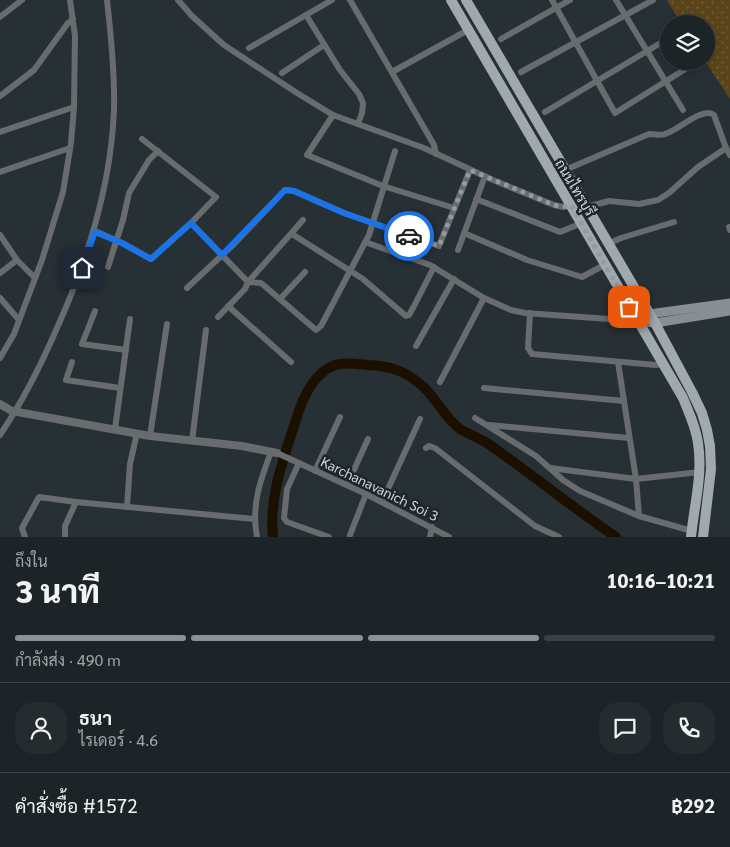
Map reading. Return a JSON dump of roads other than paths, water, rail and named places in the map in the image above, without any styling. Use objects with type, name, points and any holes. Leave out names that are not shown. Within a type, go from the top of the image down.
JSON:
[{"type":"main road","name":"ถนนไทรบุรี","points":[[451,0],[683,398],[692,419],[698,441],[700,472],[691,535]]},
{"type":"main road","name":"ถนนไทรบุรี","points":[[466,0],[652,319],[692,392],[707,430],[711,469],[703,536]]},
{"type":"main road","points":[[652,319],[730,303]]},
{"type":"main road","points":[[637,321],[730,311]]},
{"type":"street","points":[[0,17],[22,0]]},
{"type":"street","points":[[0,357],[14,334],[42,260],[63,192],[74,107],[75,36],[70,0]]},
{"type":"street","points":[[0,435],[16,412],[48,350],[76,286],[95,232],[108,168],[114,109],[111,29],[107,0]]},
{"type":"street","points":[[178,0],[192,16],[224,45],[297,94],[333,115],[424,148],[470,170],[554,205],[563,207],[571,205]]},
{"type":"street","points":[[249,48],[332,0]]},
{"type":"street","points":[[350,0],[434,145],[436,154]]},
{"type":"street","points":[[552,0],[615,113],[684,70]]},
{"type":"street","points":[[501,39],[570,0]]},
{"type":"street","points":[[616,0],[683,110]]},
{"type":"street","points":[[521,72],[653,0]]},
{"type":"street","points":[[306,15],[340,70],[359,94],[363,103],[358,124]]},
{"type":"street","points":[[0,96],[34,70],[68,23],[73,20]]},
{"type":"street","points":[[392,72],[468,30]]},
{"type":"street","points":[[545,112],[660,43]]},
{"type":"street","points":[[282,73],[324,45]]},
{"type":"street","points":[[0,132],[74,107]]},
{"type":"street","points":[[565,170],[650,134],[665,134],[680,128],[705,112],[712,112],[714,115],[730,155]]},
{"type":"street","points":[[333,115],[307,155],[383,186],[454,208]]},
{"type":"street","points":[[95,232],[151,259],[191,223],[216,197],[142,139]]},
{"type":"street","points":[[0,172],[70,148]]},
{"type":"street","points":[[587,207],[609,200],[639,204],[658,200],[669,193],[698,167],[726,148]]},
{"type":"street","points":[[108,267],[123,220],[129,193],[149,160],[158,151]]},
{"type":"street","points":[[191,223],[248,282],[261,283],[312,328],[319,329],[365,242],[373,223],[394,151]]},
{"type":"street","points":[[188,288],[285,190],[294,191],[344,213],[439,246],[470,170]]},
{"type":"street","points":[[458,250],[485,176]]},
{"type":"street","points":[[476,199],[560,232],[582,223]]},
{"type":"street","points":[[218,317],[245,289],[248,282],[303,220]]},
{"type":"street","points":[[608,244],[674,222]]},
{"type":"street","points":[[464,233],[528,260],[582,277],[606,264]]},
{"type":"street","points":[[292,234],[351,270],[408,316],[434,267]]},
{"type":"street","points":[[0,236],[17,260],[35,278]]},
{"type":"street","points":[[365,242],[434,267],[484,298],[511,310],[637,321]]},
{"type":"street","points":[[0,273],[17,260]]},
{"type":"street","points":[[280,299],[305,272]]},
{"type":"street","points":[[416,346],[454,279]]},
{"type":"street","points":[[0,298],[19,320]]},
{"type":"street","points":[[440,382],[484,298]]},
{"type":"street","points":[[228,306],[291,362]]},
{"type":"street","points":[[95,312],[82,344],[126,350]]},
{"type":"street","points":[[530,313],[528,348],[532,354],[656,365],[663,364]]},
{"type":"street","points":[[115,429],[130,319]]},
{"type":"street","points":[[150,436],[167,324]]},
{"type":"street","points":[[192,441],[206,330]]},
{"type":"street","points":[[72,362],[66,380],[120,388]]},
{"type":"street","points":[[618,362],[636,479],[639,516]]},
{"type":"street","points":[[484,388],[624,401]]},
{"type":"street","points":[[0,404],[16,412],[150,436],[242,446],[274,453],[259,484],[254,519],[257,537]]},
{"type":"street","points":[[315,470],[340,417]]},
{"type":"street","points":[[475,418],[536,456],[563,480],[580,491],[691,535]]},
{"type":"street","points":[[382,502],[420,419]]},
{"type":"street","points":[[487,425],[630,438]]},
{"type":"street","points":[[127,507],[130,464],[136,433]]},
{"type":"street","points":[[347,486],[368,439]]},
{"type":"street","points":[[426,448],[429,446],[435,448],[535,526],[559,537]]},
{"type":"street","name":"Karchanavanich Soi 3","points":[[274,453],[366,494],[449,537]]},
{"type":"street","points":[[298,463],[287,489],[284,518],[287,522],[329,537]]},
{"type":"street","points":[[550,468],[636,479],[700,472]]},
{"type":"street","points":[[350,535],[366,494]]},
{"type":"street","points":[[25,537],[22,528],[39,497],[254,519]]},
{"type":"street","points":[[65,537],[65,526],[76,502]]},
{"type":"street","points":[[430,537],[432,527]]},
{"type":"waterway","points":[[273,537],[273,507],[278,479],[304,398],[320,374],[335,365],[347,363],[383,366],[408,375],[431,394],[449,419],[460,429],[490,445],[616,537]]}]
